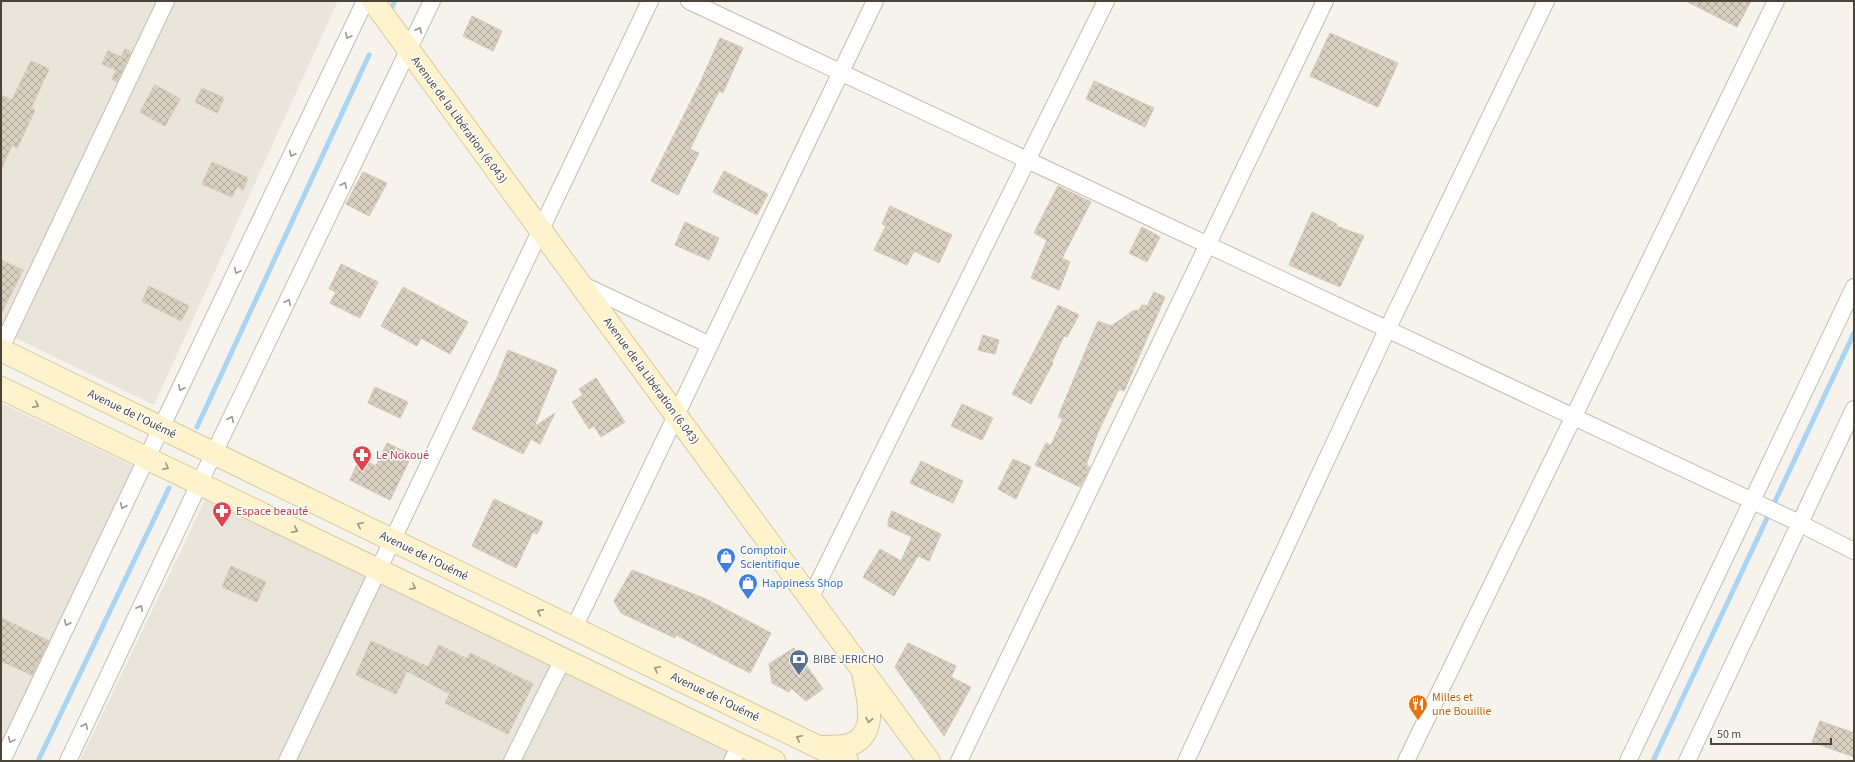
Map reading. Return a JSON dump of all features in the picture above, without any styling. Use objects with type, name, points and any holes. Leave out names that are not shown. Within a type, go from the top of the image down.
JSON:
[{"type":"main road","name":"Avenue de la Libération (6.043)","points":[[373,1],[929,761]]},
{"type":"main road","name":"Avenue de l'Ouémé","points":[[1,349],[847,761]]},
{"type":"main road","points":[[1,388],[563,659],[736,753],[774,761]]},
{"type":"main road","points":[[818,747],[845,746],[859,739],[869,725],[871,707],[861,669]]},
{"type":"street","points":[[1,349],[166,1]]},
{"type":"street","points":[[2,761],[365,1]]},
{"type":"street","points":[[68,761],[199,484],[432,1]]},
{"type":"street","points":[[287,761],[650,1]]},
{"type":"street","points":[[689,1],[1796,522],[1854,551]]},
{"type":"street","points":[[574,628],[875,1]]},
{"type":"street","points":[[810,599],[1106,1]]},
{"type":"street","points":[[959,761],[1324,1]]},
{"type":"street","points":[[1186,761],[1387,330],[1546,1]]},
{"type":"street","points":[[1406,761],[1572,417],[1776,1]]},
{"type":"street","points":[[578,282],[710,345]]},
{"type":"street","points":[[1628,761],[1757,504],[1854,286]]},
{"type":"street","points":[[1687,761],[1796,522],[1854,409]]},
{"type":"street","points":[[512,761],[563,659]]},
{"type":"shaded area","points":[[1,1],[338,1],[154,405],[1,331]]},
{"type":"shaded area","points":[[1,403],[133,466],[1,743]]},
{"type":"shaded area","points":[[205,500],[747,761],[80,761]]},
{"type":"building","points":[[1686,1],[1751,1],[1737,27]]},
{"type":"building","points":[[472,16],[502,31],[493,51],[463,36]]},
{"type":"building","points":[[1330,33],[1398,63],[1378,107],[1310,76]]},
{"type":"building","points":[[720,38],[743,48],[723,93],[719,91],[690,149],[699,153],[678,195],[651,181],[700,83]]},
{"type":"building","points":[[125,49],[131,52],[117,82],[112,79],[116,70],[102,64],[108,51],[121,57]]},
{"type":"building","points":[[31,61],[49,69],[31,108],[35,110],[17,148],[12,145],[1,170],[1,95],[12,100]]},
{"type":"building","points":[[1094,81],[1154,108],[1145,127],[1086,99]]},
{"type":"building","points":[[155,85],[180,99],[165,126],[140,112]]},
{"type":"building","points":[[202,88],[224,98],[217,113],[195,102]]},
{"type":"building","points":[[212,162],[248,178],[243,190],[237,187],[232,197],[202,184]]},
{"type":"building","points":[[724,171],[768,194],[757,215],[713,192]]},
{"type":"building","points":[[363,172],[387,183],[369,216],[346,204]]},
{"type":"building","points":[[1058,186],[1091,202],[1062,258],[1070,262],[1059,290],[1031,278],[1047,240],[1034,233]]},
{"type":"building","points":[[890,206],[952,235],[939,263],[914,251],[907,265],[874,250],[886,226],[882,224]]},
{"type":"building","points":[[1312,212],[1337,224],[1336,226],[1364,236],[1340,287],[1289,265]]},
{"type":"building","points":[[685,222],[719,238],[709,260],[675,245]]},
{"type":"building","points":[[1142,227],[1160,237],[1147,262],[1129,253]]},
{"type":"building","points":[[1,260],[23,270],[1,314]]},
{"type":"building","points":[[341,264],[378,282],[360,318],[330,303],[336,292],[329,289]]},
{"type":"building","points":[[149,286],[189,306],[181,321],[142,301]]},
{"type":"building","points":[[403,287],[468,322],[450,354],[421,338],[417,346],[381,326]]},
{"type":"building","points":[[1154,292],[1165,297],[1124,391],[1119,389],[1098,432],[1086,465],[1090,467],[1080,487],[1035,465],[1046,443],[1051,445],[1063,419],[1058,417],[1098,321],[1111,326],[1133,311],[1139,310],[1142,305],[1147,306]]},
{"type":"building","points":[[1058,305],[1079,315],[1067,337],[1064,336],[1052,362],[1053,363],[1031,404],[1012,394]]},
{"type":"building","points":[[983,335],[999,340],[995,354],[978,350]]},
{"type":"building","points":[[508,350],[557,370],[534,427],[555,413],[540,444],[531,439],[523,454],[472,429],[497,378]]},
{"type":"building","points":[[596,378],[625,422],[601,437],[594,426],[589,429],[572,402],[583,395],[579,389]]},
{"type":"building","points":[[375,387],[408,402],[400,418],[368,403]]},
{"type":"building","points":[[962,404],[993,418],[982,440],[951,426]]},
{"type":"building","points":[[387,443],[412,455],[390,500],[350,480],[360,458],[376,466]]},
{"type":"building","points":[[1013,459],[1031,467],[1016,499],[998,489]]},
{"type":"building","points":[[921,461],[963,481],[953,503],[910,483]]},
{"type":"building","points":[[494,499],[543,522],[537,534],[533,532],[516,568],[472,546]]},
{"type":"building","points":[[892,511],[941,534],[929,561],[918,556],[894,596],[863,577],[880,549],[901,561],[912,537],[888,526],[888,521]]},
{"type":"building","points":[[231,566],[266,582],[257,602],[222,587]]},
{"type":"building","points":[[632,570],[706,599],[771,633],[750,673],[676,635],[675,638],[621,613],[614,601]]},
{"type":"building","points":[[1,618],[49,641],[32,675],[1,661]]},
{"type":"building","points":[[371,641],[428,667],[439,645],[467,659],[470,653],[533,684],[508,734],[445,703],[450,694],[407,671],[396,694],[356,675]]},
{"type":"building","points":[[908,643],[956,666],[951,677],[971,687],[944,736],[895,667]]},
{"type":"building","points":[[794,648],[823,689],[806,701],[791,688],[789,692],[772,683],[769,664]]},
{"type":"building","points":[[1820,721],[1854,733],[1854,757],[1812,742]]},
{"type":"waterway","points":[[392,7],[395,1]]},
{"type":"waterway","points":[[197,427],[369,55]]},
{"type":"waterway","points":[[1653,761],[1854,333]]},
{"type":"waterway","points":[[38,761],[169,488]]},
{"type":"place","name":"Le Nokoué","points":[[362,472]]},
{"type":"place","name":"Espace beauté","points":[[222,528]]},
{"type":"place","name":"Comptoir Scientifique","points":[[726,574]]},
{"type":"place","name":"Happiness Shop","points":[[748,600]]},
{"type":"place","name":"BIBE JERICHO","points":[[799,676]]},
{"type":"place","name":"Milles et une Bouillie","points":[[1418,721]]}]
